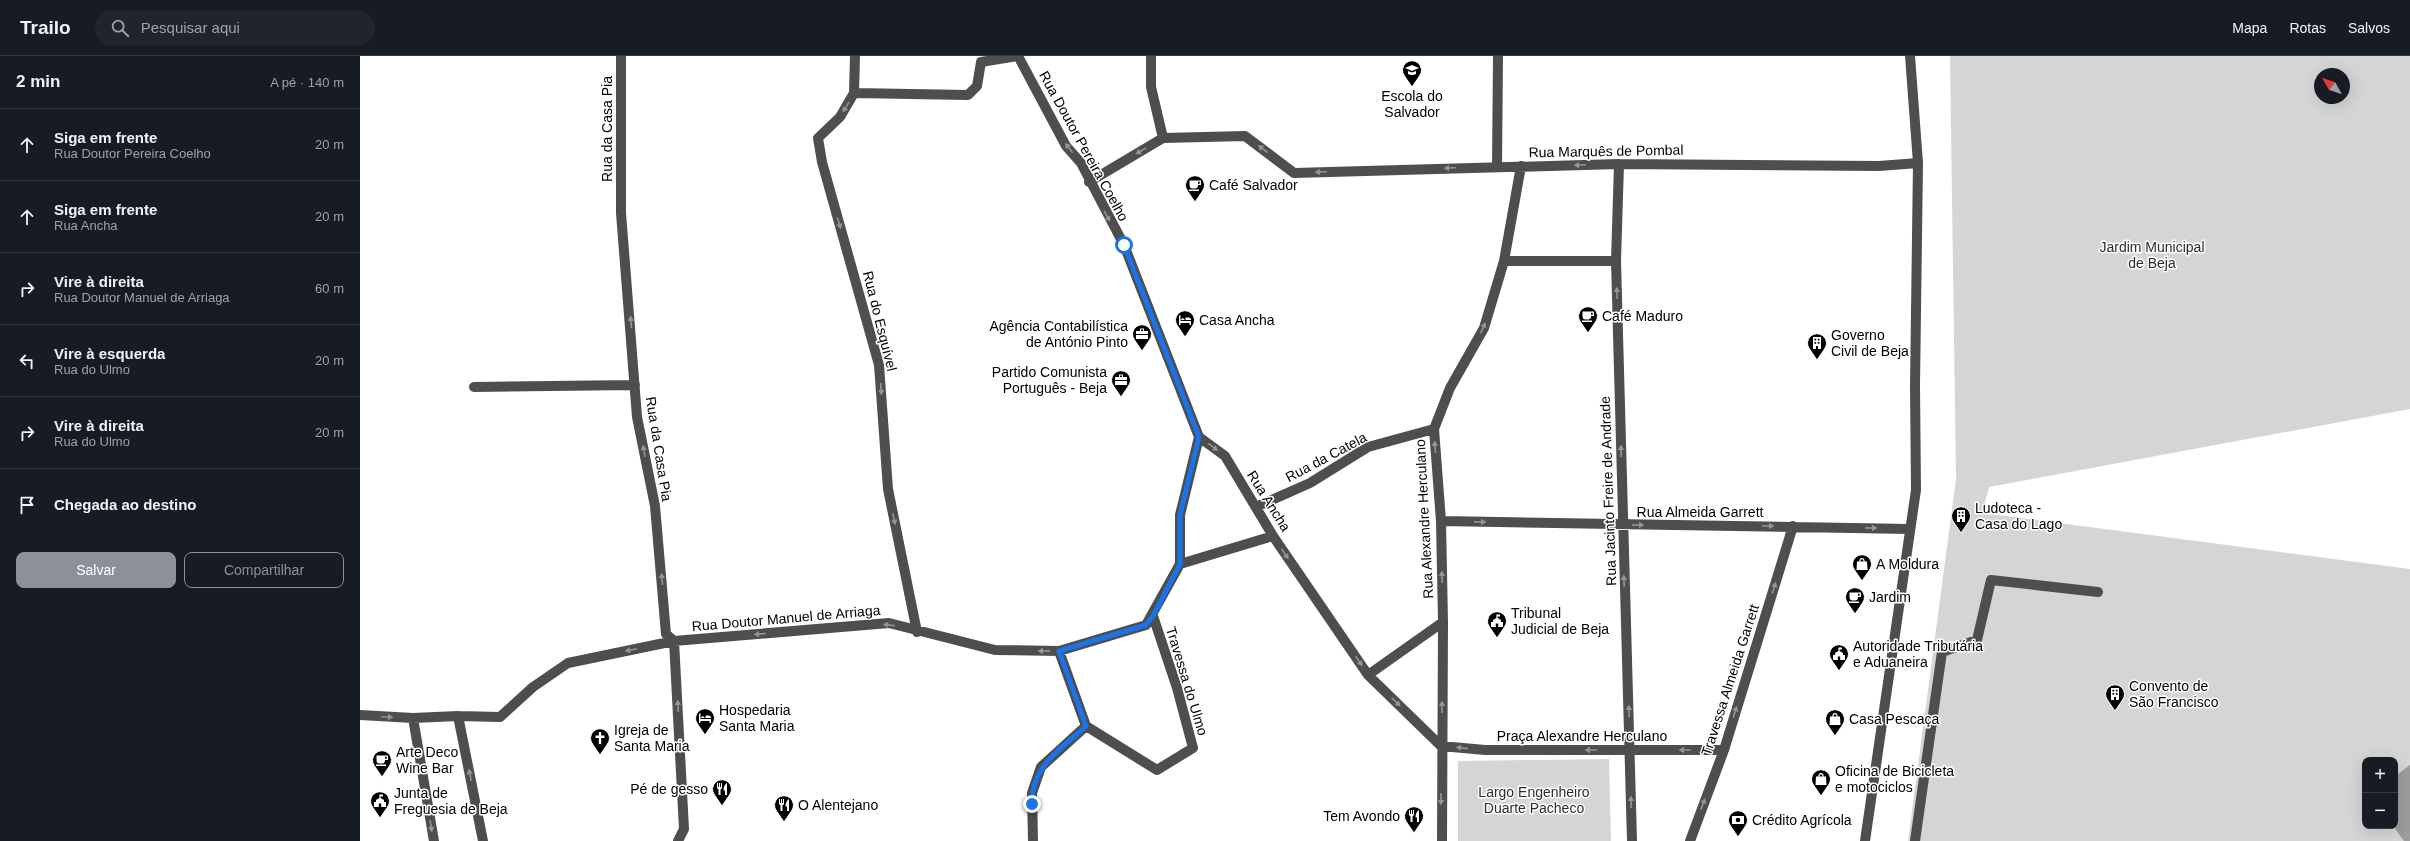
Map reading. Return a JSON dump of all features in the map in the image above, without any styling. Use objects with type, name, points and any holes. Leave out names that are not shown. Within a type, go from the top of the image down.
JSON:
[{"type":"street","name":"Rua da Casa Pia","points":[[621,56],[622,213],[637,417],[655,506],[666,634],[674,641],[684,829],[678,841]]},
{"type":"street","name":"Rua do Esquível","points":[[855,56],[854,94],[840,117],[818,138],[822,162],[880,365],[888,489],[917,632]]},
{"type":"street","points":[[854,94],[968,96],[977,86],[981,62],[1018,56]]},
{"type":"street","name":"Rua Doutor Pereira Coelho","points":[[1018,56],[1066,146],[1081,164],[1089,182],[1124,245],[1199,437]]},
{"type":"street","points":[[1089,182],[1163,138],[1151,87],[1151,56]]},
{"type":"street","points":[[1497,167],[1498,56]]},
{"type":"street","points":[[1865,841],[1916,490],[1914,386],[1918,163],[1910,56]]},
{"type":"street","name":"Rua Marquês de Pombal","points":[[1163,138],[1245,136],[1294,173],[1619,164],[1879,166],[1918,163]]},
{"type":"street","name":"Rua Jacinto Freire de Andrade","points":[[1619,164],[1616,261],[1622,525],[1632,841]]},
{"type":"street","name":"Rua Alexandre Herculano","points":[[1442,841],[1443,622],[1441,521],[1434,429],[1450,388],[1484,328],[1504,261],[1521,166]]},
{"type":"street","points":[[1504,261],[1616,261]]},
{"type":"street","points":[[474,387],[635,385]]},
{"type":"street","name":"Rua da Catela","points":[[1256,507],[1310,483],[1368,447],[1434,429]]},
{"type":"street","name":"Rua Doutor Manuel de Arriaga","points":[[360,715],[414,718],[458,716],[500,717],[533,687],[568,663],[674,641],[889,623],[917,632],[995,650],[1059,651],[1146,625],[1153,616],[1180,564],[1180,515],[1199,437]]},
{"type":"street","name":"Rua Ancha","points":[[1199,437],[1225,456],[1273,536],[1368,675]]},
{"type":"street","name":"Rua Almeida Garrett","points":[[1441,521],[1910,529]]},
{"type":"street","name":"Travessa Almeida Garrett","points":[[1690,841],[1724,750],[1793,526]]},
{"type":"street","points":[[1180,564],[1273,536]]},
{"type":"street","points":[[1915,841],[1942,652],[1977,640],[1991,580],[2098,592]]},
{"type":"street","name":"Travessa do Ulmo","points":[[1086,726],[1157,770],[1193,748],[1177,688],[1153,616]]},
{"type":"street","points":[[1442,746],[1368,675],[1443,622]]},
{"type":"street","points":[[1033,841],[1032,793],[1041,767],[1086,726],[1059,651]]},
{"type":"street","points":[[458,716],[483,841]]},
{"type":"street","points":[[414,718],[434,841]]},
{"type":"street","name":"Praça Alexandre Herculano","points":[[1442,746],[1485,750],[1724,750]]},
{"type":"green space","name":"Jardim Municipal de Beja","points":[[1950,56],[2410,56],[2410,409],[1989,487],[1982,513],[2410,569],[2410,841],[1908,841],[1956,479]]},
{"type":"green space","name":"Largo Engenheiro Duarte Pacheco","points":[[1609,759],[1611,841],[1458,841],[1458,761]]},
{"type":"shaded area","points":[[2410,765],[2410,841],[2404,841],[2395,829],[2398,829],[2398,774]]},
{"type":"place","name":"Escola do Salvador","points":[[1412,87]]},
{"type":"place","name":"Café Salvador","points":[[1195,202]]},
{"type":"place","name":"Café Maduro","points":[[1588,333]]},
{"type":"place","name":"Casa Ancha","points":[[1185,337]]},
{"type":"place","name":"Agência Contabilística de António Pinto","points":[[1142,351]]},
{"type":"place","name":"Governo Civil de Beja","points":[[1817,360]]},
{"type":"place","name":"Partido Comunista Português - Beja","points":[[1121,397]]},
{"type":"place","name":"Ludoteca - Casa do Lago","points":[[1961,533]]},
{"type":"place","name":"A Moldura","points":[[1862,581]]},
{"type":"place","name":"Jardim","points":[[1855,614]]},
{"type":"place","name":"Tribunal Judicial de Beja","points":[[1497,638]]},
{"type":"place","name":"Autoridade Tributária e Aduaneira","points":[[1839,671]]},
{"type":"place","name":"Convento de São Francisco","points":[[2115,711]]},
{"type":"place","name":"Hospedaria Santa Maria","points":[[705,735]]},
{"type":"place","name":"Casa Pescaça","points":[[1835,736]]},
{"type":"place","name":"Igreja de Santa Maria","points":[[600,755]]},
{"type":"place","name":"Arte Deco Wine Bar","points":[[382,777]]},
{"type":"place","name":"Oficina de Bicicleta e motociclos","points":[[1821,796]]},
{"type":"place","name":"Pé de gesso","points":[[722,806]]},
{"type":"place","name":"Junta de Freguesia de Beja","points":[[380,818]]},
{"type":"place","name":"O Alentejano","points":[[784,822]]},
{"type":"place","name":"Tem Avondo","points":[[1414,833]]},
{"type":"place","name":"Crédito Agrícola","points":[[1738,837]]},
{"type":"route","points":[[1032,804],[1032,793],[1041,767],[1086,726],[1059,651],[1146,625],[1153,616],[1180,564],[1180,515],[1199,437],[1124,245]]}]
